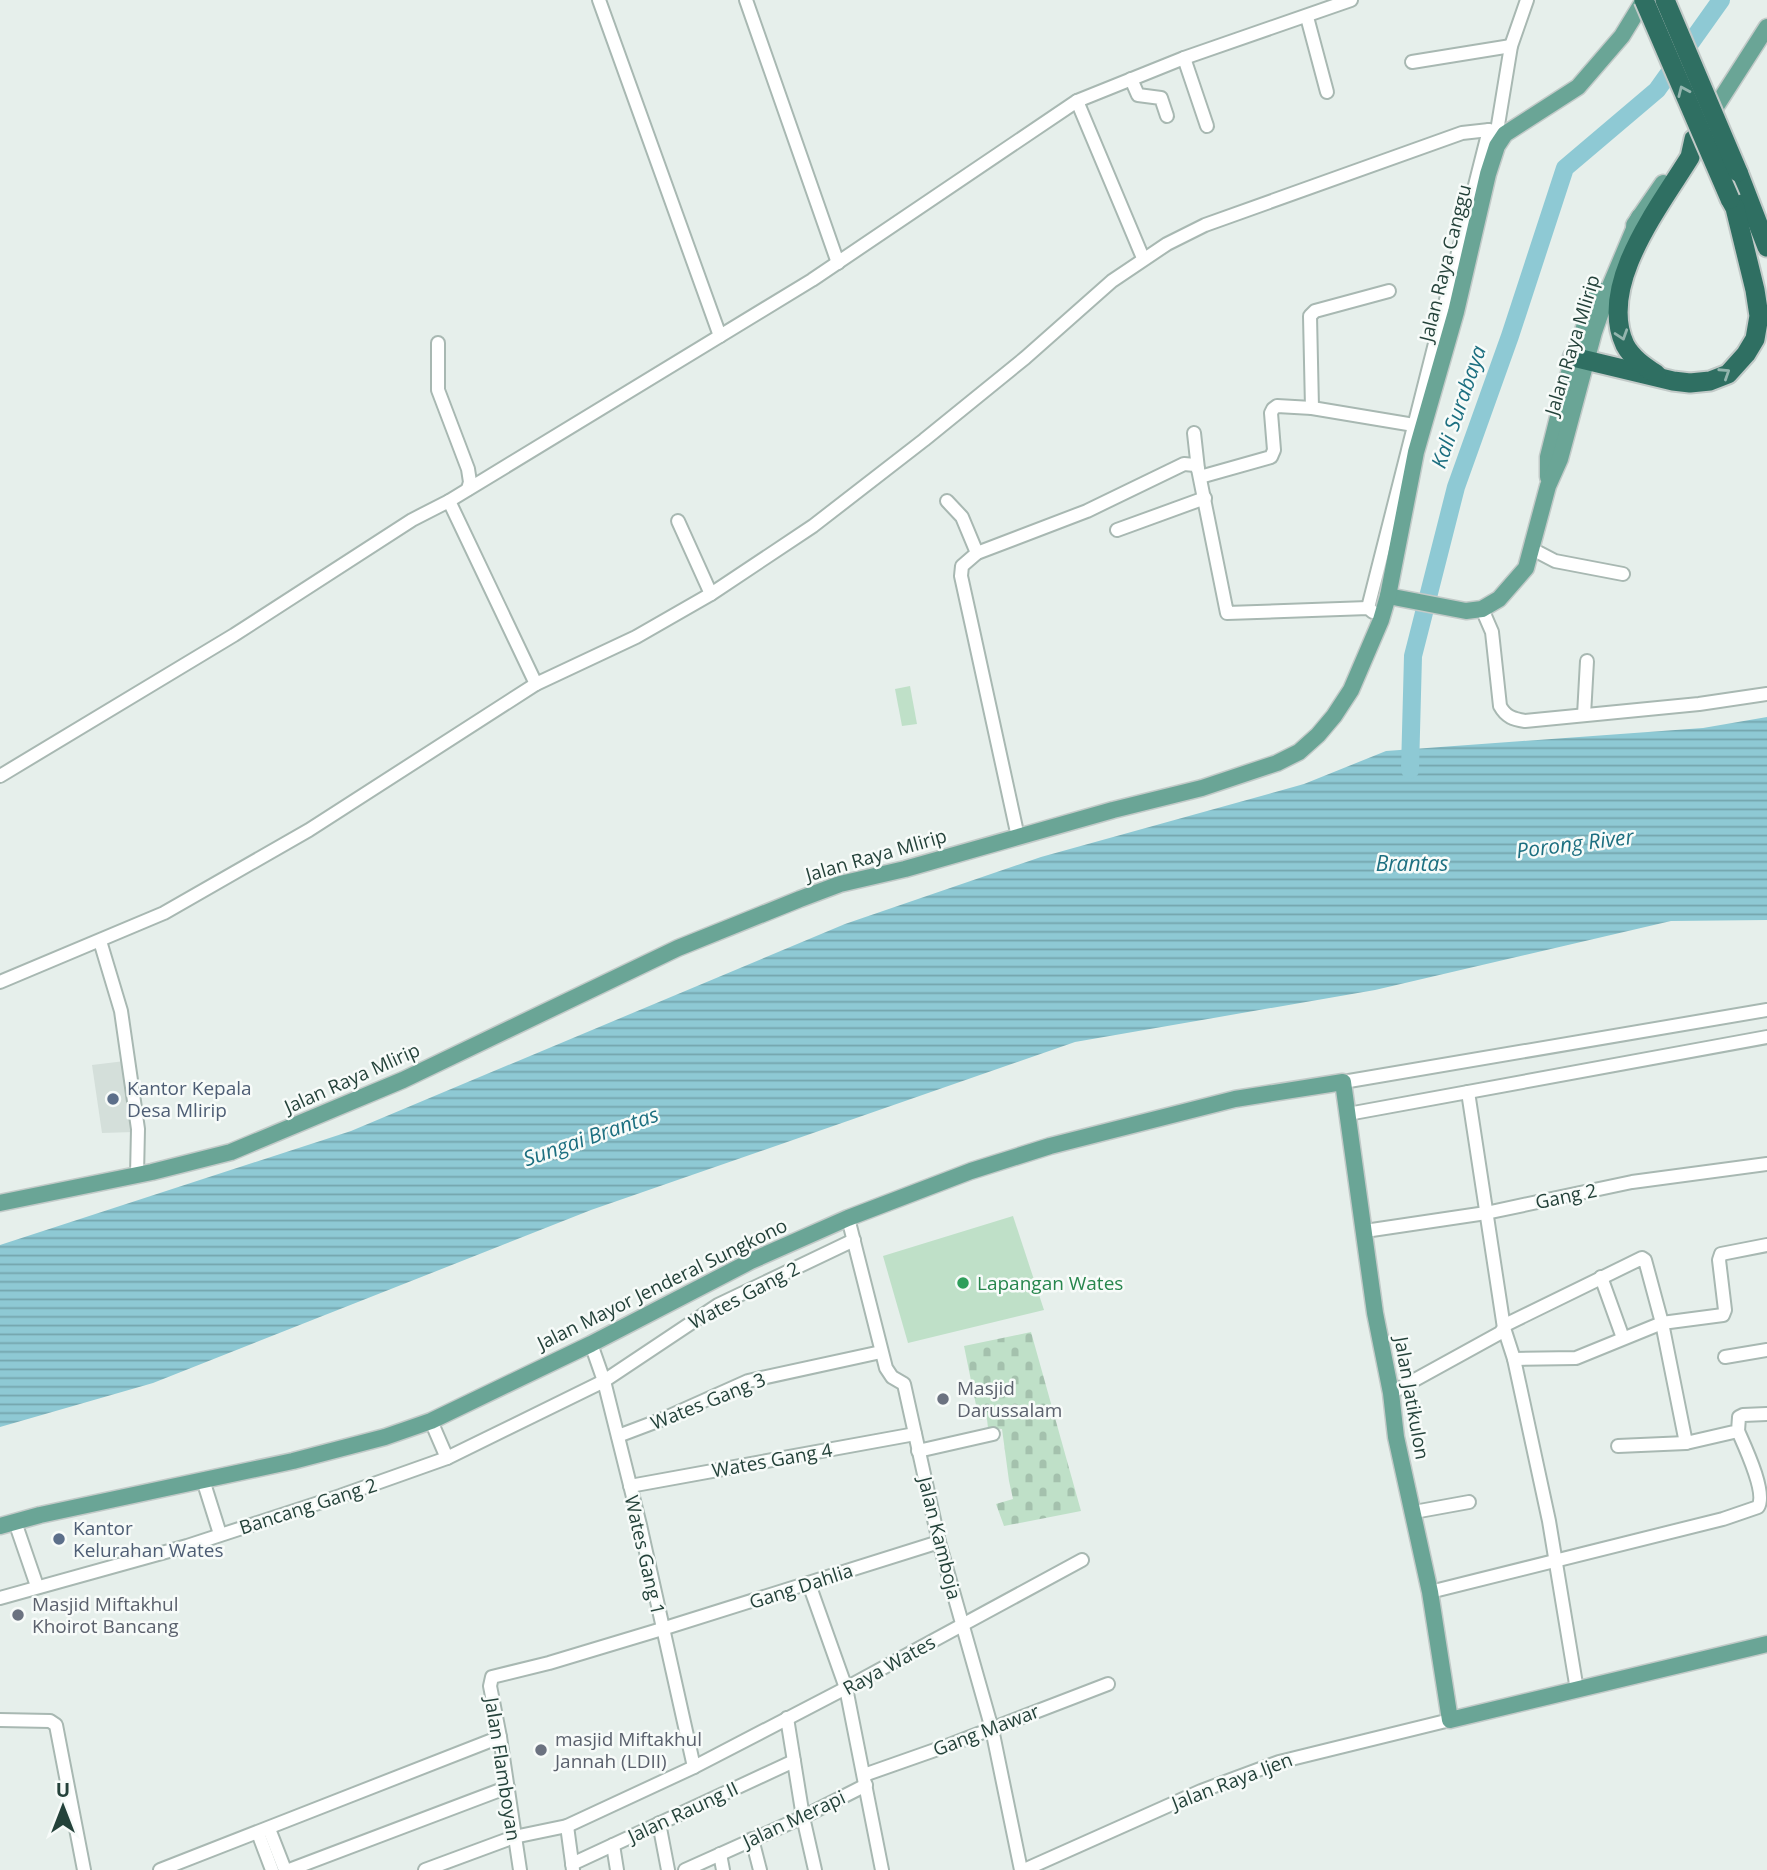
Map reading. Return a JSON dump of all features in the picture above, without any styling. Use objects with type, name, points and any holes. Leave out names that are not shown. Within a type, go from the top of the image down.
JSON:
[{"type":"highway","points":[[1644,0],[1767,284]]},
{"type":"highway","points":[[1665,0],[1767,247]]},
{"type":"highway","points":[[1660,377],[1638,362],[1626,347],[1619,328],[1619,301],[1632,254],[1690,157],[1694,139]]},
{"type":"highway","points":[[1579,359],[1690,383],[1710,381],[1728,374],[1755,339],[1759,316],[1755,290],[1732,203]]},
{"type":"main road","points":[[1497,132],[1578,87],[1622,36],[1644,0]]},
{"type":"main road","name":"Jalan Raya Mlirip","points":[[1474,610],[1499,599],[1526,568],[1548,486],[1548,457],[1600,284],[1617,250],[1767,27]]},
{"type":"main road","name":"Jalan Raya Canggu","points":[[1388,596],[1416,452],[1456,312],[1497,146],[1497,132]]},
{"type":"main road","points":[[1388,596],[1474,610]]},
{"type":"main road","name":"Jalan Raya Mlirip","points":[[0,1203],[137,1175],[231,1152],[267,1139],[403,1080],[678,948],[840,884],[1202,788],[1289,758],[1318,735],[1351,690],[1381,620],[1388,596]]},
{"type":"main road","name":"Jalan Jatikulon","points":[[1343,1082],[1375,1313],[1391,1393],[1396,1437],[1430,1592],[1450,1720]]},
{"type":"main road","name":"Jalan Mayor Jenderal Sungkono","points":[[8,1524],[293,1461],[385,1437],[431,1421],[591,1344],[751,1261],[848,1218],[971,1171],[1064,1143],[1235,1098],[1343,1082]]},
{"type":"main road","points":[[1450,1720],[1767,1644]]},
{"type":"street","points":[[599,0],[720,336]]},
{"type":"street","points":[[746,0],[838,262]]},
{"type":"street","points":[[0,776],[234,635],[412,520],[468,489],[720,336],[838,262],[1077,101],[1184,58],[1351,0]]},
{"type":"street","points":[[1368,608],[1414,425],[1497,132],[1511,46],[1527,0]]},
{"type":"street","points":[[1307,17],[1327,92]]},
{"type":"street","points":[[1412,62],[1511,46]]},
{"type":"street","points":[[1184,58],[1207,126]]},
{"type":"street","points":[[1130,79],[1138,95],[1161,98],[1167,116]]},
{"type":"street","points":[[1077,101],[1143,258]]},
{"type":"street","points":[[0,982],[164,913],[309,830],[536,684],[636,637],[711,594],[813,526],[1025,358],[1112,281],[1167,244],[1205,225],[1462,133],[1497,132]]},
{"type":"street","points":[[1312,408],[1310,316],[1315,312],[1389,291]]},
{"type":"street","points":[[438,343],[438,390],[468,469],[468,489]]},
{"type":"street","points":[[1199,473],[1271,457],[1274,450],[1271,413],[1275,407],[1312,408],[1414,425]]},
{"type":"street","points":[[1194,433],[1199,473],[1228,614],[1368,608],[1381,620]]},
{"type":"street","points":[[1018,837],[961,576],[964,563],[977,553],[1087,511],[1184,464],[1195,465],[1199,473]]},
{"type":"street","points":[[1117,530],[1206,498]]},
{"type":"street","points":[[449,500],[536,684]]},
{"type":"street","points":[[947,501],[962,517],[977,553]]},
{"type":"street","points":[[678,521],[711,594]]},
{"type":"street","points":[[1532,549],[1555,561],[1623,574]]},
{"type":"street","points":[[1474,610],[1492,632],[1500,706],[1509,717],[1525,721],[1699,704],[1767,694]]},
{"type":"street","points":[[1584,715],[1587,661]]},
{"type":"street","points":[[100,941],[121,1011],[138,1129],[137,1175]]},
{"type":"street","points":[[1343,1082],[1767,1010]]},
{"type":"street","points":[[1348,1114],[1767,1037]]},
{"type":"street","points":[[1468,1092],[1504,1327],[1514,1359],[1556,1562],[1577,1690]]},
{"type":"street","name":"Gang 2","points":[[1365,1231],[1486,1213],[1632,1182],[1767,1164]]},
{"type":"street","name":"Jalan Kamboja","points":[[848,1218],[886,1368],[892,1377],[904,1384],[940,1542],[992,1729],[1022,1870]]},
{"type":"street","name":"Wates Gang 2","points":[[604,1381],[718,1305],[854,1240]]},
{"type":"street","points":[[1514,1359],[1576,1358],[1662,1323],[1723,1315],[1726,1310],[1719,1260],[1721,1254],[1767,1245]]},
{"type":"street","points":[[1391,1393],[1500,1333],[1504,1327],[1601,1277],[1644,1259],[1662,1323],[1686,1443]]},
{"type":"street","points":[[1601,1277],[1623,1338]]},
{"type":"street","points":[[706,1284],[718,1305]]},
{"type":"street","name":"Wates Gang 1","points":[[591,1344],[618,1436],[694,1767]]},
{"type":"street","points":[[1725,1357],[1767,1350]]},
{"type":"street","name":"Wates Gang 3","points":[[618,1436],[748,1381],[881,1352]]},
{"type":"street","name":"Bancang Gang 2","points":[[0,1598],[187,1546],[447,1458],[604,1381]]},
{"type":"street","points":[[1430,1592],[1723,1519],[1758,1507],[1761,1499],[1761,1475],[1738,1431],[1741,1416],[1767,1414]]},
{"type":"street","points":[[431,1421],[447,1458]]},
{"type":"street","points":[[1619,1446],[1686,1443],[1738,1431]]},
{"type":"street","name":"Wates Gang 4","points":[[630,1486],[915,1434]]},
{"type":"street","points":[[918,1451],[993,1434]]},
{"type":"street","points":[[203,1480],[220,1534]]},
{"type":"street","points":[[1414,1512],[1469,1502]]},
{"type":"street","points":[[8,1524],[37,1586]]},
{"type":"street","name":"Gang Dahlia","points":[[662,1629],[940,1542]]},
{"type":"street","name":"Raya Wates","points":[[426,1870],[514,1837],[566,1826],[694,1767],[1082,1560]]},
{"type":"street","points":[[808,1584],[846,1688],[882,1870]]},
{"type":"street","name":"Jalan Flamboyan","points":[[520,1870],[490,1686],[492,1677],[662,1629]]},
{"type":"street","name":"Gang Mawar","points":[[865,1780],[1108,1684]]},
{"type":"street","points":[[787,1718],[815,1870]]},
{"type":"street","points":[[0,1720],[54,1722],[58,1728],[84,1870]]},
{"type":"street","name":"Jalan Raya Ijen","points":[[1022,1870],[1189,1796],[1279,1762],[1450,1720]]},
{"type":"street","points":[[160,1870],[500,1738]]},
{"type":"street","name":"Jalan Raung II","points":[[572,1867],[659,1823],[794,1761]]},
{"type":"street","name":"Jalan Merapi","points":[[685,1870],[803,1816],[865,1780]]},
{"type":"street","points":[[263,1831],[287,1870],[508,1787]]},
{"type":"street","points":[[659,1823],[668,1870]]},
{"type":"street","points":[[566,1826],[572,1867]]},
{"type":"street","points":[[263,1831],[272,1870]]},
{"type":"street","points":[[752,1839],[760,1870]]},
{"type":"street","points":[[613,1845],[617,1870]]},
{"type":"street","points":[[720,1854],[723,1870]]},
{"type":"shaded area","name":"Kantor Kepala Desa Mlirip","points":[[125,1061],[134,1132],[102,1133],[92,1065]]},
{"type":"green space","points":[[910,686],[917,724],[902,726],[895,689]]},
{"type":"green space","name":"Lapangan Wates","points":[[1013,1216],[1044,1310],[908,1343],[883,1256]]},
{"type":"green space","points":[[1031,1332],[1081,1511],[1004,1526],[996,1504],[1013,1499],[1002,1429],[988,1428],[987,1419],[979,1420],[964,1346]]},
{"type":"water","name":"Brantas","points":[[1767,717],[1767,920],[1671,921],[1375,990],[1075,1042],[591,1210],[153,1383],[0,1427],[0,1245],[351,1131],[845,924],[1041,857],[1304,784],[1386,751],[1703,728]]},
{"type":"waterway","name":"Kali Surabaya","points":[[1410,770],[1413,656],[1456,487],[1510,336],[1565,168],[1657,90],[1721,0]]},
{"type":"place","name":"Kantor Kepala Desa Mlirip","points":[[113,1099]]},
{"type":"place","name":"Lapangan Wates","points":[[963,1283]]},
{"type":"place","name":"Masjid Darussalam","points":[[943,1399]]},
{"type":"place","name":"Kantor Kelurahan Wates","points":[[59,1539]]},
{"type":"place","name":"Masjid Miftakhul Khoirot Bancang","points":[[18,1615]]},
{"type":"place","name":"masjid Miftakhul Jannah (LDII)","points":[[541,1750]]},
{"type":"water label","name":"Porong River","points":[[1575,844]]},
{"type":"water label","name":"Sungai Brantas","points":[[591,1137]]}]
